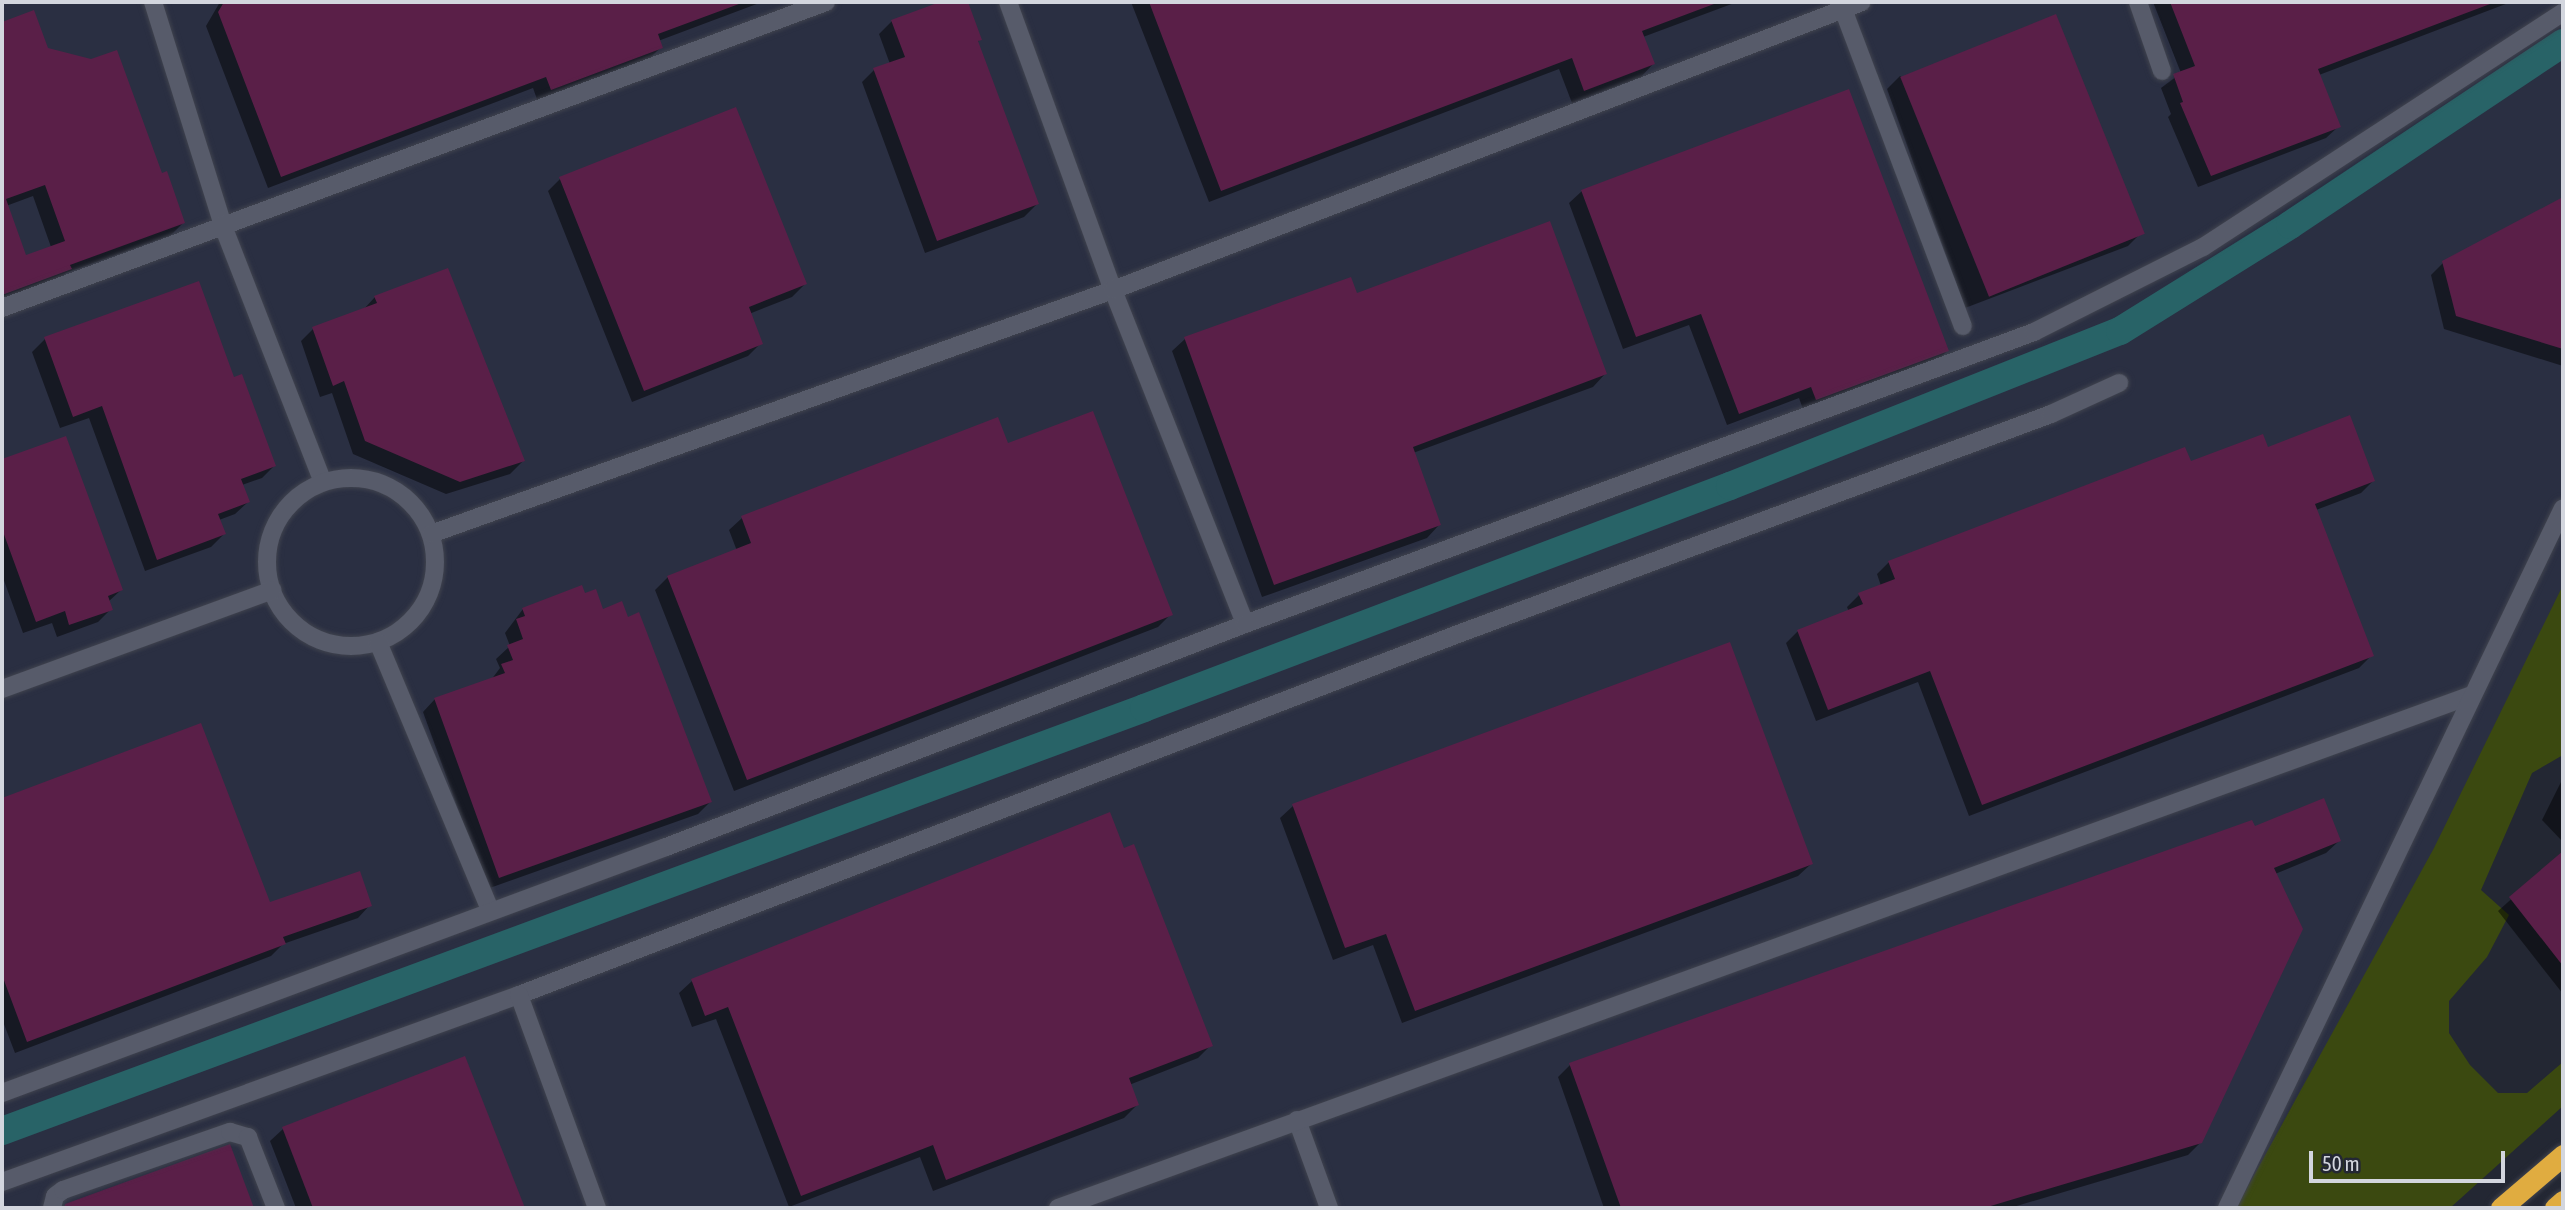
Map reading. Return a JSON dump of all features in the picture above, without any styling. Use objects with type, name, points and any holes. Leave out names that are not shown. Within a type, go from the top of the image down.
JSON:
[{"type":"highway","points":[[2501,1208],[2563,1155]]},
{"type":"highway","points":[[2555,1208],[2563,1201]]},
{"type":"street","points":[[153,2],[223,226],[323,482]]},
{"type":"street","points":[[2,308],[826,2]]},
{"type":"street","points":[[1008,2],[1113,290],[1245,624]]},
{"type":"street","points":[[431,534],[1113,290],[1862,2]]},
{"type":"street","points":[[2138,2],[2162,71]]},
{"type":"street","points":[[1843,9],[1963,326]]},
{"type":"street","points":[[2,1093],[666,847],[1245,624],[2034,332],[2203,247],[2563,12]]},
{"type":"street","points":[[2,1182],[519,995],[1458,635],[2051,414],[2119,383]]},
{"type":"street","points":[[349,477],[376,481],[387,486],[399,492],[418,510],[431,534],[436,560],[432,586],[421,610],[402,629],[378,642],[352,646],[327,642],[303,631],[284,613],[272,590],[267,564],[270,538],[275,526],[281,514],[300,494],[323,482],[349,477]]},
{"type":"street","points":[[2227,1208],[2563,508]]},
{"type":"street","points":[[2,689],[272,590]]},
{"type":"street","points":[[378,642],[490,910]]},
{"type":"street","points":[[1058,1208],[2472,695]]},
{"type":"street","points":[[519,995],[597,1208]]},
{"type":"street","points":[[1297,1120],[1329,1208]]},
{"type":"street","points":[[52,1208],[55,1196],[64,1190],[230,1132],[248,1137],[276,1208]]},
{"type":"shaded area","points":[[2,2],[2563,2],[2563,650],[2265,1208],[2,1208]]},
{"type":"green space","points":[[2563,585],[2563,755],[2532,773],[2481,890],[2509,915],[2487,957],[2449,1001],[2449,1033],[2470,1065],[2498,1093],[2527,1093],[2563,1062],[2563,1106],[2450,1208],[2236,1208],[2434,848]]},
{"type":"building","points":[[224,2],[739,4],[658,34],[663,48],[551,90],[546,77],[281,177],[218,12]]},
{"type":"building","points":[[940,2],[968,2],[982,40],[978,41],[1039,204],[937,241],[873,68],[905,57],[891,20]]},
{"type":"building","points":[[1149,2],[1714,4],[1642,31],[1655,64],[1584,91],[1572,58],[1221,191]]},
{"type":"building","points":[[2170,2],[2490,4],[2318,69],[2341,127],[2211,176],[2180,103],[2183,102],[2173,74],[2195,66]]},
{"type":"building","points":[[34,10],[48,48],[91,59],[117,50],[162,173],[167,171],[185,223],[70,265],[72,269],[2,295],[2,22]],"holes":[[[45,185],[65,241],[26,255],[6,199]]]},
{"type":"building","points":[[2056,14],[2145,234],[1989,297],[1900,77]]},
{"type":"building","points":[[1849,89],[1949,351],[1816,400],[1811,387],[1739,414],[1701,314],[1636,337],[1581,190]]},
{"type":"building","points":[[736,107],[807,284],[749,307],[763,344],[644,391],[559,177]]},
{"type":"building","points":[[2563,197],[2563,349],[2456,316],[2442,261]]},
{"type":"building","points":[[1550,221],[1607,374],[1413,447],[1441,525],[1274,585],[1184,337],[1351,277],[1357,293]]},
{"type":"building","points":[[448,268],[525,461],[460,482],[365,441],[344,381],[333,386],[312,327],[377,303],[374,296]]},
{"type":"building","points":[[199,281],[234,377],[242,374],[276,466],[241,479],[250,502],[218,514],[226,534],[157,560],[102,406],[73,417],[44,337]]},
{"type":"building","points":[[1093,411],[1173,615],[747,780],[667,576],[751,543],[741,516],[998,417],[1008,443]]},
{"type":"building","points":[[2350,415],[2375,481],[2315,504],[2374,656],[1982,805],[1930,671],[1828,710],[1797,630],[1863,604],[1858,593],[1895,579],[1888,561],[2185,447],[2191,461],[2263,434],[2268,447]]},
{"type":"building","points":[[66,436],[123,590],[108,596],[113,610],[69,625],[65,611],[36,622],[2,529],[2,459]]},
{"type":"building","points":[[582,585],[585,593],[596,589],[603,609],[622,601],[628,617],[639,612],[712,802],[499,878],[434,698],[505,673],[501,664],[513,660],[507,645],[523,639],[516,619],[525,616],[522,608]]},
{"type":"building","points":[[1730,642],[1813,864],[1415,1011],[1386,934],[1345,948],[1292,804]]},
{"type":"building","points":[[201,723],[270,902],[360,871],[372,906],[283,937],[286,944],[27,1042],[2,975],[2,798]]},
{"type":"building","points":[[2324,798],[2341,841],[2274,868],[2303,929],[2202,1143],[1984,1208],[1621,1208],[1569,1063],[2252,820],[2255,826]]},
{"type":"building","points":[[1110,812],[1124,848],[1134,844],[1213,1046],[1129,1078],[1139,1105],[946,1180],[933,1145],[801,1196],[728,1007],[705,1016],[691,979]]},
{"type":"building","points":[[2563,851],[2563,966],[2509,897]]},
{"type":"building","points":[[465,1056],[525,1208],[313,1208],[282,1127]]},
{"type":"building","points":[[230,1144],[254,1208],[64,1208],[65,1204]]},
{"type":"waterway","points":[[2,1131],[1144,708],[1730,486],[2120,331],[2290,225],[2563,43]]}]
